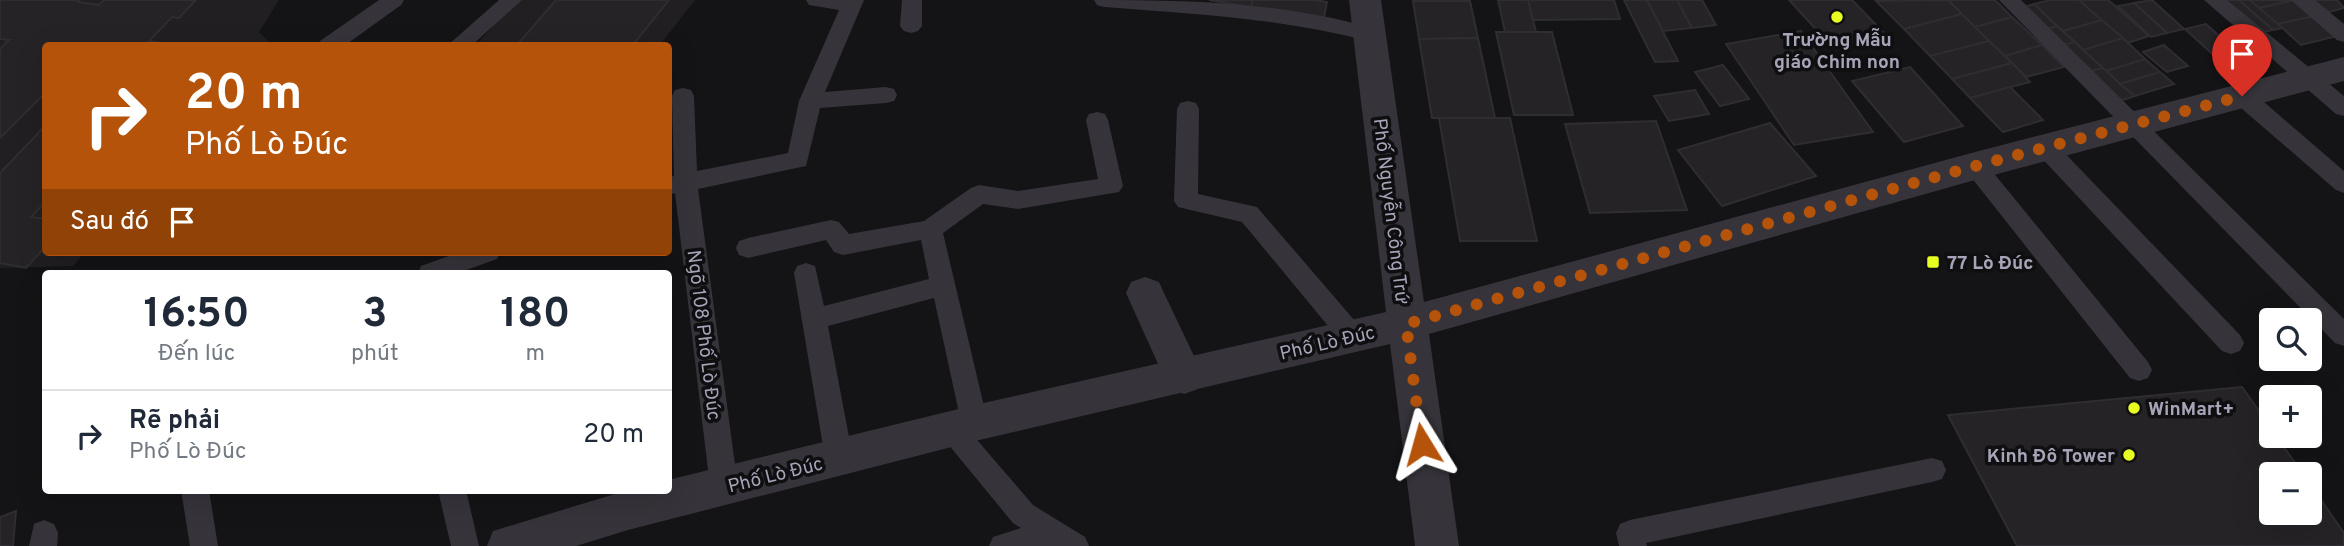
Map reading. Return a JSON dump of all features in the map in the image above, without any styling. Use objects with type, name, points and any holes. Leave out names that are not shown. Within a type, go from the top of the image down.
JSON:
[{"type":"street","name":"Phố Nguyễn Công Trứ","points":[[1367,17],[1437,546]]},
{"type":"street","name":"Phố Lò Đúc","points":[[672,494],[724,487],[964,426],[1406,324],[1975,166],[2344,69]]},
{"type":"street","points":[[1145,293],[1184,377]]},
{"type":"street","name":"Phố Lò Đúc","points":[[509,546],[626,500],[671,494]]},
{"type":"lane","points":[[334,42],[394,0]]},
{"type":"lane","points":[[462,42],[512,0]]},
{"type":"lane","points":[[677,185],[798,160],[810,101],[852,2],[816,0]]},
{"type":"lane","points":[[911,26],[912,0]]},
{"type":"lane","points":[[1104,0],[1264,14],[1345,27],[1367,17]]},
{"type":"lane","points":[[2009,0],[2344,335]]},
{"type":"lane","points":[[2214,0],[2344,108]]},
{"type":"lane","points":[[2301,0],[2344,35]]},
{"type":"lane","points":[[810,101],[886,95]]},
{"type":"lane","name":"Ngõ 108 Phố Lò Đúc","points":[[683,96],[677,185],[724,487]]},
{"type":"lane","points":[[2242,96],[2344,184]]},
{"type":"lane","points":[[1188,109],[1186,201],[1249,214],[1352,335]]},
{"type":"lane","points":[[748,248],[831,229],[843,245],[930,229],[979,194],[1018,200],[1111,186],[1097,120]]},
{"type":"lane","points":[[2046,148],[2231,343]]},
{"type":"lane","points":[[1975,166],[2139,370]]},
{"type":"lane","points":[[930,229],[943,286],[964,426],[1023,514],[1064,539]]},
{"type":"lane","points":[[438,270],[477,256]]},
{"type":"lane","points":[[806,273],[839,458]]},
{"type":"lane","points":[[815,319],[943,286]]},
{"type":"lane","points":[[1633,546],[1630,533],[1932,470]]},
{"type":"lane","points":[[196,494],[204,546]]},
{"type":"lane","points":[[454,494],[465,546]]},
{"type":"lane","points":[[1003,546],[1064,539]]},
{"type":"shaded area","points":[[0,0],[279,0],[259,32],[267,42],[42,42],[42,256],[82,256],[73,266],[0,268]]},
{"type":"shaded area","points":[[516,0],[695,0],[662,42],[479,42]]},
{"type":"building","points":[[0,0],[80,0],[78,2],[99,5],[104,0],[196,0],[179,18],[172,17],[149,41],[155,42],[42,42],[42,96],[0,138],[0,49],[9,40],[0,39]]},
{"type":"building","points":[[556,0],[669,0],[635,42],[519,42]]},
{"type":"building","points":[[1209,0],[1253,0],[1251,7]]},
{"type":"building","points":[[1253,0],[1327,2],[1323,22],[1250,11]]},
{"type":"building","points":[[1498,0],[1528,0],[1536,32],[1505,32]]},
{"type":"building","points":[[1528,0],[1614,0],[1620,19],[1533,20]]},
{"type":"building","points":[[1624,0],[1647,0],[1678,61],[1655,62]]},
{"type":"building","points":[[1647,0],[1677,0],[1692,28],[1663,31]]},
{"type":"building","points":[[1677,0],[1702,0],[1716,25],[1692,28]]},
{"type":"building","name":"Trường Mẫu giáo Chim non","points":[[1789,0],[1852,0],[1885,34],[1833,48]]},
{"type":"building","points":[[1948,0],[1995,0],[2012,17],[1975,27]]},
{"type":"building","points":[[1948,0],[1962,14],[1904,29],[1876,1]]},
{"type":"building","points":[[2050,0],[2079,0],[2102,20],[2063,31],[2034,4]]},
{"type":"building","points":[[2079,0],[2108,0],[2149,36],[2127,43]]},
{"type":"building","points":[[2152,0],[2184,29],[2167,33],[2134,3]]},
{"type":"building","points":[[2217,0],[2239,0],[2273,30],[2255,34]]},
{"type":"building","points":[[2239,0],[2250,0],[2283,28],[2273,30]]},
{"type":"building","points":[[2250,0],[2293,0],[2259,8]]},
{"type":"building","points":[[2295,0],[2314,16],[2278,24],[2259,8]]},
{"type":"building","points":[[2306,0],[2337,0],[2344,8],[2322,14]]},
{"type":"building","points":[[1413,1],[1470,1],[1478,38],[1419,39]]},
{"type":"building","points":[[2134,3],[2167,33],[2151,37],[2118,6]]},
{"type":"building","points":[[2034,4],[2057,26],[2043,30],[2020,8]]},
{"type":"building","points":[[1962,14],[1989,41],[1930,56],[1904,29]]},
{"type":"building","points":[[2314,16],[2337,36],[2301,45],[2278,24]]},
{"type":"building","points":[[2012,17],[2042,45],[2005,56],[1975,27]]},
{"type":"building","points":[[2102,20],[2123,38],[2083,50],[2063,31]]},
{"type":"building","points":[[2206,24],[2241,56],[2220,61],[2185,29]]},
{"type":"building","points":[[2057,26],[2075,42],[2060,46],[2043,30]]},
{"type":"building","points":[[1801,31],[1873,132],[1794,145],[1726,44]]},
{"type":"building","points":[[1496,32],[1552,32],[1573,115],[1514,115]]},
{"type":"building","points":[[1478,38],[1495,118],[1432,118],[1419,39]]},
{"type":"building","points":[[2123,38],[2145,59],[2106,71],[2083,50]]},
{"type":"building","points":[[1989,41],[2012,63],[1952,79],[1930,56]]},
{"type":"building","points":[[2075,42],[2103,68],[2088,72],[2060,46]]},
{"type":"building","points":[[2042,45],[2064,67],[2026,77],[2005,56]]},
{"type":"building","points":[[2164,45],[2188,66],[2167,72],[2143,52]]},
{"type":"building","points":[[2145,59],[2160,72],[2120,84],[2106,71]]},
{"type":"building","points":[[2012,63],[2030,82],[1970,98],[1952,79]]},
{"type":"building","points":[[1723,65],[1749,99],[1720,106],[1695,72]]},
{"type":"building","points":[[1910,67],[1963,126],[1904,142],[1852,81]]},
{"type":"building","points":[[2103,68],[2135,96],[2119,101],[2088,72]]},
{"type":"building","points":[[2160,72],[2174,84],[2135,96],[2120,84]]},
{"type":"building","points":[[2010,87],[2043,120],[2003,132],[1970,98]]},
{"type":"building","points":[[1695,90],[1709,114],[1669,121],[1654,96]]},
{"type":"building","points":[[1439,118],[1510,118],[1537,241],[1460,241]]},
{"type":"building","points":[[1656,121],[1687,210],[1590,213],[1565,124]]},
{"type":"building","points":[[1770,123],[1816,176],[1722,206],[1678,150]]},
{"type":"building","points":[[42,129],[42,205],[31,217],[42,218],[42,250],[26,268],[0,263],[0,173]]},
{"type":"building","name":"Kinh Đô Tower","points":[[2242,387],[2259,411],[2259,448],[2285,448],[2294,462],[2259,462],[2259,525],[2322,525],[2322,501],[2344,533],[2344,546],[2017,546],[1948,415]]},
{"type":"building","points":[[16,511],[13,546],[0,546],[0,517]]},
{"type":"place","name":"Trường Mẫu giáo Chim non","points":[[1837,17]]},
{"type":"place","name":"77 Lò Đúc","points":[[1933,262]]},
{"type":"place","name":"WinMart+","points":[[2134,408]]},
{"type":"place","name":"Kinh Đô Tower","points":[[2129,455]]},
{"type":"route","points":[[1422,444],[1406,324],[1975,166],[2242,96]]}]
